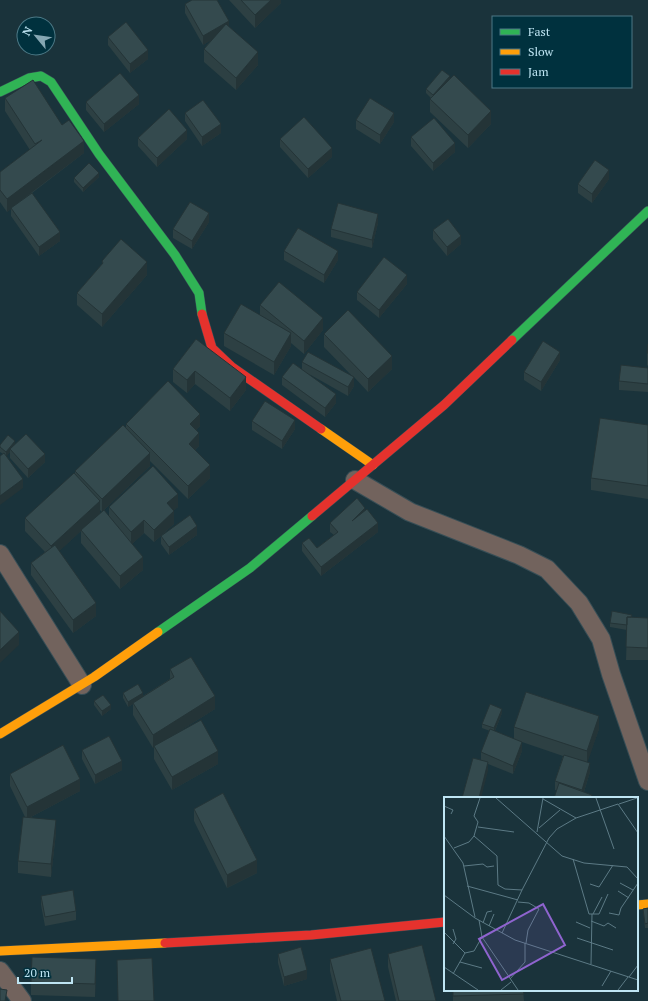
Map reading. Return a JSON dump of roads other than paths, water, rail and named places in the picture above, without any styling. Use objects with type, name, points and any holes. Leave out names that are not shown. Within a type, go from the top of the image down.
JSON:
[{"type":"street","points":[[0,92],[29,78],[41,76],[51,82],[99,154],[175,256],[199,293],[203,318],[212,348],[232,367],[373,465]]},
{"type":"street","points":[[0,734],[94,678],[250,568],[444,405],[648,211]]},
{"type":"street","points":[[355,480],[410,512],[519,555],[546,569],[579,603],[601,639],[611,674],[648,781]]},
{"type":"street","points":[[0,554],[82,685]]},
{"type":"street","points":[[638,905],[648,904]]},
{"type":"street","points":[[0,951],[310,935],[444,922]]},
{"type":"street","points":[[0,971],[22,1001]]}]
